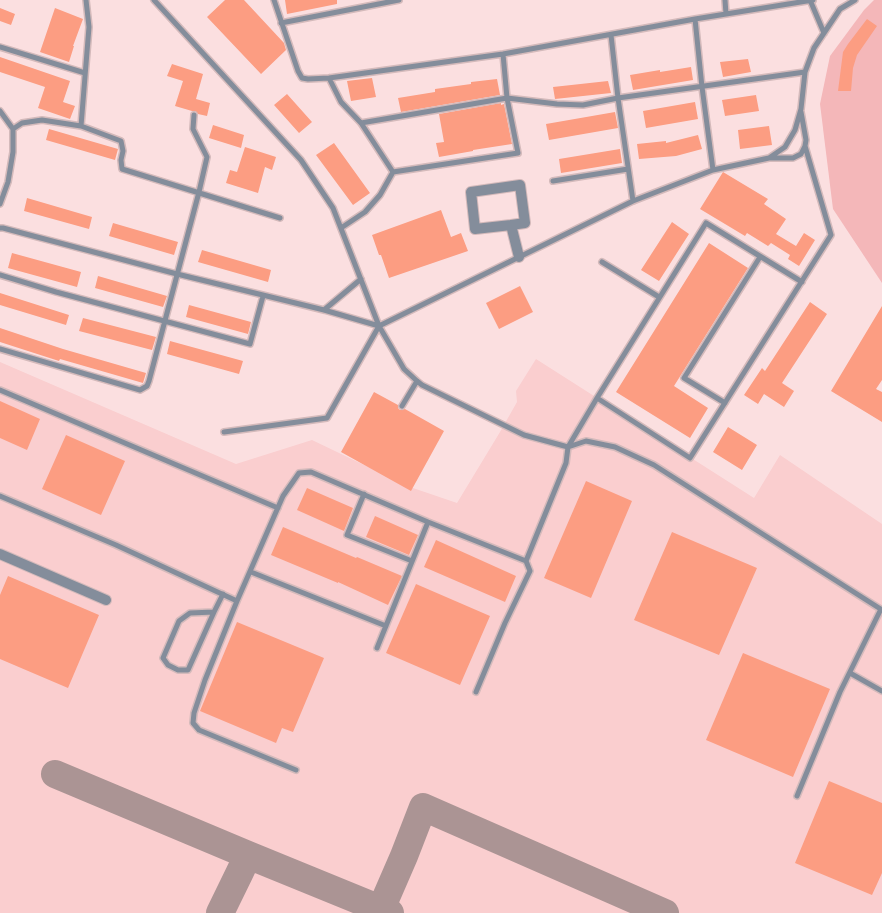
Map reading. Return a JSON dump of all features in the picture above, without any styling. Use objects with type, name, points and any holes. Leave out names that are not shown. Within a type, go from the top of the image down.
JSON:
[{"type":"street","points":[[520,185],[525,223],[511,226],[475,229],[471,192],[520,185]]},
{"type":"street","points":[[511,226],[519,257]]},
{"type":"street","points":[[0,554],[106,600]]},
{"type":"lane","points":[[81,126],[89,27],[86,0]]},
{"type":"lane","points":[[154,0],[301,160],[333,208],[379,326],[404,369],[417,381],[524,435],[568,447],[586,442],[615,447],[654,465],[881,609],[840,692],[797,796]]},
{"type":"lane","points":[[274,0],[298,71],[302,78],[308,79],[330,78],[502,54],[811,0],[824,34]]},
{"type":"lane","points":[[281,22],[399,0]]},
{"type":"lane","points":[[725,0],[726,14]]},
{"type":"lane","points":[[770,158],[785,147],[795,130],[801,108],[805,72],[814,48],[840,9],[855,0]]},
{"type":"lane","points":[[695,19],[713,170]]},
{"type":"lane","points":[[611,35],[633,201]]},
{"type":"lane","points":[[0,47],[86,73]]},
{"type":"lane","points":[[393,172],[518,153],[507,98],[502,54]]},
{"type":"lane","points":[[362,123],[507,98],[583,105],[618,98],[805,72]]},
{"type":"lane","points":[[330,78],[341,102],[362,123],[393,172]]},
{"type":"lane","points":[[224,432],[327,418],[379,326],[633,201],[713,170],[770,158],[793,158],[801,154],[806,140],[801,108]]},
{"type":"lane","points":[[0,111],[13,129],[13,152],[8,182],[0,204]]},
{"type":"lane","points":[[0,349],[140,390],[147,386],[207,157],[193,128],[194,115]]},
{"type":"lane","points":[[13,129],[22,123],[42,120],[81,126],[122,141],[124,151],[121,160],[122,169],[280,218]]},
{"type":"lane","points":[[597,398],[690,458],[831,235],[805,146]]},
{"type":"lane","points":[[553,181],[628,169]]},
{"type":"lane","points":[[341,228],[365,212],[380,195],[393,172]]},
{"type":"lane","points":[[476,692],[505,623],[530,571],[526,561],[566,463],[568,447],[706,223],[802,282]]},
{"type":"lane","points":[[0,228],[324,310],[379,326]]},
{"type":"lane","points":[[725,403],[684,378],[760,257]]},
{"type":"lane","points":[[602,262],[660,297]]},
{"type":"lane","points":[[0,275],[250,344],[263,296]]},
{"type":"lane","points":[[324,310],[361,279]]},
{"type":"lane","points":[[402,406],[417,381]]},
{"type":"lane","points":[[0,390],[278,508]]},
{"type":"lane","points":[[296,770],[199,730],[193,723],[194,713],[205,680],[237,601],[283,496],[299,473],[311,472],[526,561]]},
{"type":"lane","points":[[364,494],[348,535],[412,561]]},
{"type":"lane","points":[[0,496],[116,545],[237,601]]},
{"type":"lane","points":[[377,648],[428,522]]},
{"type":"lane","points":[[251,572],[386,626]]},
{"type":"lane","points":[[214,612],[190,613],[179,621],[163,658],[168,665],[178,670],[188,670],[223,594]]},
{"type":"lane","points":[[850,673],[882,690]]},
{"type":"shaded area","points":[[874,0],[882,0],[882,283],[833,209],[820,104],[830,56],[864,10]]},
{"type":"shaded area","points":[[536,359],[754,498],[780,455],[882,524],[882,913],[0,913],[0,362],[236,464],[312,440],[410,487],[457,503],[517,402],[516,391]]},
{"type":"building","points":[[225,0],[244,0],[284,43],[286,50],[261,74],[207,17]]},
{"type":"building","points":[[285,0],[337,0],[337,4],[287,14]]},
{"type":"building","points":[[0,8],[15,14],[11,25],[0,21]]},
{"type":"building","points":[[55,8],[83,19],[69,62],[40,52]]},
{"type":"building","points":[[867,19],[877,26],[857,55],[853,68],[851,91],[838,91],[843,52]]},
{"type":"building","points":[[0,57],[70,81],[63,102],[75,106],[70,119],[38,108],[45,87],[0,72]]},
{"type":"building","points":[[748,59],[751,72],[723,77],[720,62]]},
{"type":"building","points":[[172,64],[203,74],[196,99],[210,103],[207,116],[175,106],[183,81],[167,76]]},
{"type":"building","points":[[691,67],[693,80],[633,90],[630,75]]},
{"type":"building","points":[[372,78],[376,97],[351,101],[347,81]]},
{"type":"building","points":[[497,79],[500,95],[401,112],[398,98],[435,92],[435,89],[471,84],[471,82]]},
{"type":"building","points":[[608,81],[611,93],[555,99],[553,87]]},
{"type":"building","points":[[287,94],[312,122],[299,133],[274,105]]},
{"type":"building","points":[[756,95],[759,111],[725,116],[722,100]]},
{"type":"building","points":[[695,102],[698,119],[646,128],[643,111]]},
{"type":"building","points":[[501,103],[501,105],[504,104],[512,144],[439,157],[436,143],[444,142],[439,114]]},
{"type":"building","points":[[615,112],[618,128],[549,140],[546,124]]},
{"type":"building","points":[[213,125],[244,135],[241,148],[209,138]]},
{"type":"building","points":[[769,126],[772,145],[740,149],[738,130]]},
{"type":"building","points":[[49,129],[118,149],[115,160],[46,140]]},
{"type":"building","points":[[698,135],[702,149],[676,156],[639,159],[637,144],[666,141],[666,143]]},
{"type":"building","points":[[334,143],[370,193],[353,205],[316,155]]},
{"type":"building","points":[[245,147],[276,157],[272,170],[265,167],[258,193],[226,183],[230,170],[237,172]]},
{"type":"building","points":[[620,149],[622,163],[561,173],[559,159]]},
{"type":"building","points":[[723,172],[768,199],[764,204],[786,219],[776,234],[796,246],[804,233],[815,240],[799,266],[788,259],[790,255],[771,243],[768,246],[747,233],[745,236],[700,209]]},
{"type":"building","points":[[27,198],[92,217],[89,229],[24,211]]},
{"type":"building","points":[[441,210],[451,237],[461,233],[468,251],[389,278],[372,235]]},
{"type":"building","points":[[672,222],[689,234],[659,281],[641,270]]},
{"type":"building","points":[[113,223],[178,242],[174,255],[109,236]]},
{"type":"building","points":[[709,243],[748,268],[674,386],[708,408],[690,438],[616,392]]},
{"type":"building","points":[[202,250],[271,270],[268,282],[198,262]]},
{"type":"building","points":[[12,253],[81,272],[77,287],[8,268]]},
{"type":"building","points":[[98,276],[167,296],[163,307],[95,288]]},
{"type":"building","points":[[520,286],[533,312],[499,329],[486,303]]},
{"type":"building","points":[[0,293],[69,315],[66,325],[0,305]]},
{"type":"building","points":[[810,302],[827,314],[782,383],[794,391],[784,407],[764,394],[758,404],[744,395],[762,368],[765,371]]},
{"type":"building","points":[[189,305],[251,322],[248,334],[186,317]]},
{"type":"building","points":[[882,306],[882,380],[876,389],[882,392],[882,422],[831,391]]},
{"type":"building","points":[[83,318],[156,337],[152,350],[79,331]]},
{"type":"building","points":[[0,328],[63,349],[146,373],[143,383],[60,359],[59,361],[0,342]]},
{"type":"building","points":[[170,341],[243,361],[239,374],[167,354]]},
{"type":"building","points":[[374,392],[398,405],[400,410],[405,409],[444,431],[411,491],[341,452]]},
{"type":"building","points":[[0,401],[40,419],[27,450],[0,438]]},
{"type":"building","points":[[728,427],[757,445],[742,470],[713,452]]},
{"type":"building","points":[[66,435],[125,461],[101,515],[42,489]]},
{"type":"building","points":[[586,481],[632,501],[591,598],[544,578]]},
{"type":"building","points":[[307,488],[353,508],[344,531],[297,510]]},
{"type":"building","points":[[375,516],[418,535],[409,555],[366,537]]},
{"type":"building","points":[[283,527],[402,576],[388,605],[338,582],[271,555]]},
{"type":"building","points":[[672,532],[757,568],[719,655],[634,620]]},
{"type":"building","points":[[436,540],[516,576],[505,602],[424,567]]},
{"type":"building","points":[[8,576],[99,615],[68,688],[0,659],[0,595]]},
{"type":"building","points":[[416,584],[490,616],[460,685],[386,653]]},
{"type":"building","points":[[237,622],[324,658],[293,732],[282,728],[276,743],[200,711]]},
{"type":"building","points":[[743,653],[830,689],[793,777],[706,740]]},
{"type":"building","points":[[829,781],[882,803],[882,873],[872,895],[795,863]]},
{"type":"taxiway","points":[[55,774],[390,913]]},
{"type":"taxiway","points":[[381,909],[423,807],[665,913]]},
{"type":"taxiway","points":[[220,913],[248,855]]}]
